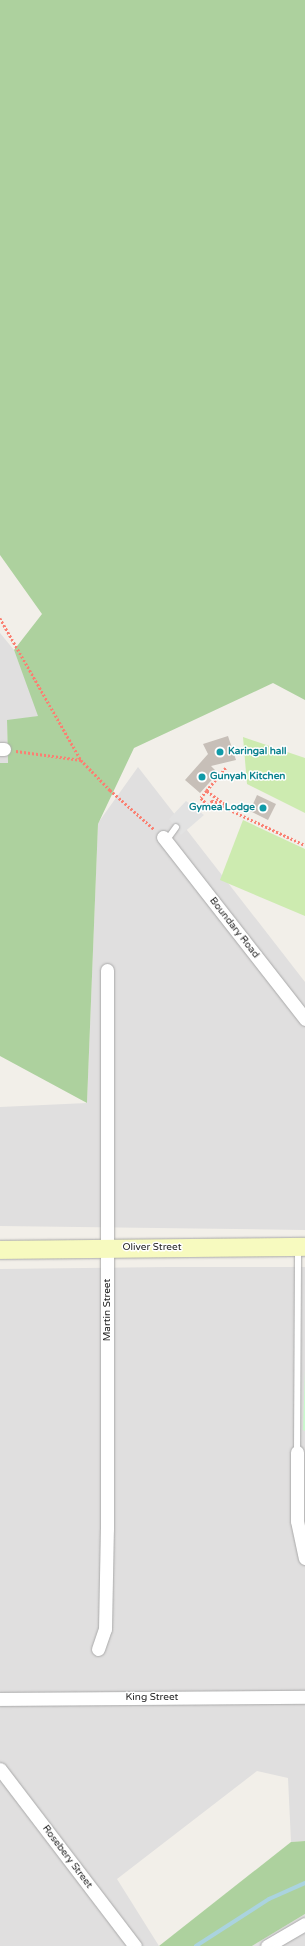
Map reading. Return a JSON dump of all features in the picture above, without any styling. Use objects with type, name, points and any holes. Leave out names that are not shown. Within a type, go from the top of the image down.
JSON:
[{"type":"street","name":"Boundary Road","points":[[165,839],[305,1019]]},
{"type":"street","name":"Martin Street","points":[[98,1648],[105,1629],[107,1529],[107,970]]},
{"type":"street","name":"Oliver Street","points":[[0,1250],[302,1247]]},
{"type":"street","points":[[297,1452],[296,1521],[305,1558]]},
{"type":"street","name":"King Street","points":[[0,1699],[305,1697]]},
{"type":"street","name":"Rosebery Street","points":[[0,1769],[135,1946]]},
{"type":"street","points":[[267,1946],[305,1924]]},
{"type":"lane","points":[[165,839],[176,827]]},
{"type":"lane","points":[[297,1452],[302,1247]]},
{"type":"path","points":[[0,618],[81,760],[110,790],[165,839]]},
{"type":"path","points":[[2,749],[81,760]]},
{"type":"path","points":[[211,801],[208,805],[201,798],[226,768]]},
{"type":"path","points":[[207,791],[225,804],[211,801]]},
{"type":"path","points":[[211,801],[305,845]]},
{"type":"shaded area","points":[[0,633],[14,650],[39,716],[7,721],[8,763],[0,763]]},
{"type":"shaded area","points":[[138,767],[305,982],[305,1230],[0,1226],[0,1107],[87,1103],[98,823]]},
{"type":"shaded area","points":[[186,801],[204,815],[181,835],[169,819]]},
{"type":"shaded area","points":[[305,1267],[305,1841],[291,1842],[288,1778],[257,1771],[117,1879],[159,1946],[0,1946],[0,1269]]},
{"type":"shaded area","points":[[305,1914],[305,1946],[252,1946]]},
{"type":"green space","points":[[0,0],[305,0],[305,700],[273,683],[134,748],[98,824],[87,1103],[0,1056],[0,763],[8,763],[7,720],[38,716],[14,650],[42,614],[0,555]]},
{"type":"green space","points":[[243,737],[305,758],[305,813],[247,784]]},
{"type":"green space","points":[[243,820],[305,849],[305,916],[220,880]]},
{"type":"green space","points":[[305,1371],[305,1431],[303,1430]]},
{"type":"green space","points":[[305,1841],[305,1914],[252,1946],[159,1946],[291,1842]]},
{"type":"building","points":[[228,736],[236,760],[211,766],[218,773],[200,793],[185,780],[208,754],[203,744]]},
{"type":"building","name":"Gymea Lodge","points":[[257,795],[276,804],[268,820],[250,811]]},
{"type":"waterway","points":[[196,1946],[269,1899],[305,1883]]},
{"type":"place","name":"Karingal hall","points":[[220,752]]},
{"type":"place","name":"Gunyah Kitchen","points":[[202,777]]},
{"type":"place","name":"Gymea Lodge","points":[[263,808]]}]
